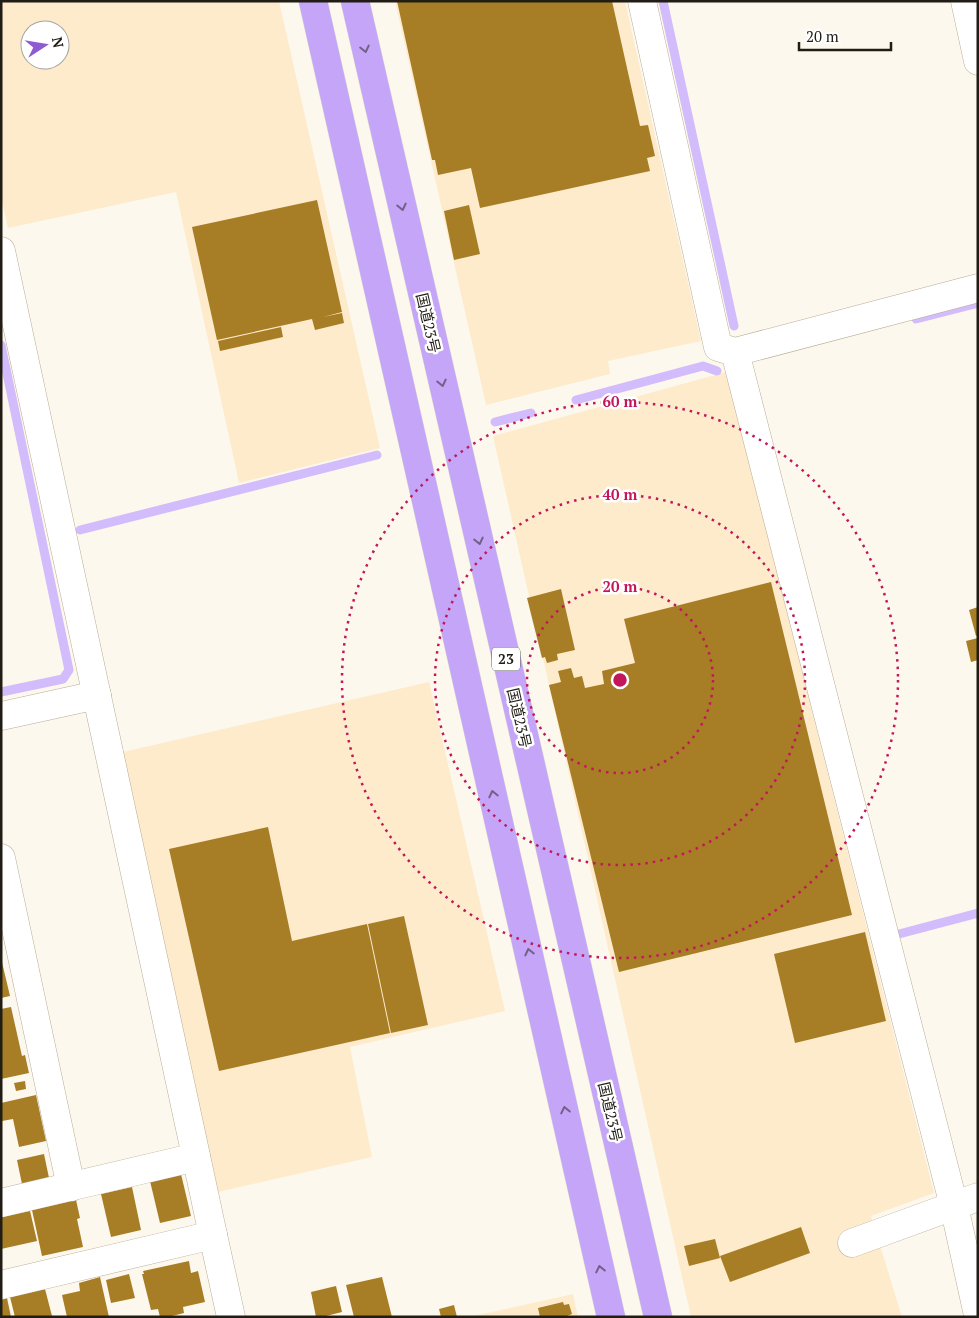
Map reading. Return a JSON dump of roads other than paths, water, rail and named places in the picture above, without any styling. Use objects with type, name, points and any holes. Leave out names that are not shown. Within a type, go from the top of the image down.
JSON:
[{"type":"highway","points":[[312,1],[611,1317]]},
{"type":"highway","name":"国道23号","points":[[354,1],[658,1317]]},
{"type":"street","points":[[642,1],[718,347],[735,352],[978,288]]},
{"type":"street","points":[[965,1],[978,61]]},
{"type":"street","points":[[1,251],[212,1235],[232,1317]]},
{"type":"street","points":[[735,352],[966,1201],[978,1315]]},
{"type":"street","points":[[1,716],[97,695]]},
{"type":"street","points":[[1,858],[71,1187]]},
{"type":"street","points":[[1,1203],[196,1157]]},
{"type":"street","points":[[852,1243],[966,1201]]},
{"type":"street","points":[[1,1285],[212,1235]]},
{"type":"waterway","points":[[663,1],[734,326]]},
{"type":"waterway","points":[[916,319],[978,303]]},
{"type":"waterway","points":[[1,345],[69,670],[63,679],[1,692]]},
{"type":"waterway","points":[[576,400],[703,366],[717,371]]},
{"type":"waterway","points":[[495,422],[531,413]]},
{"type":"waterway","points":[[80,530],[377,455]]},
{"type":"waterway","points":[[899,934],[978,913]]}]
